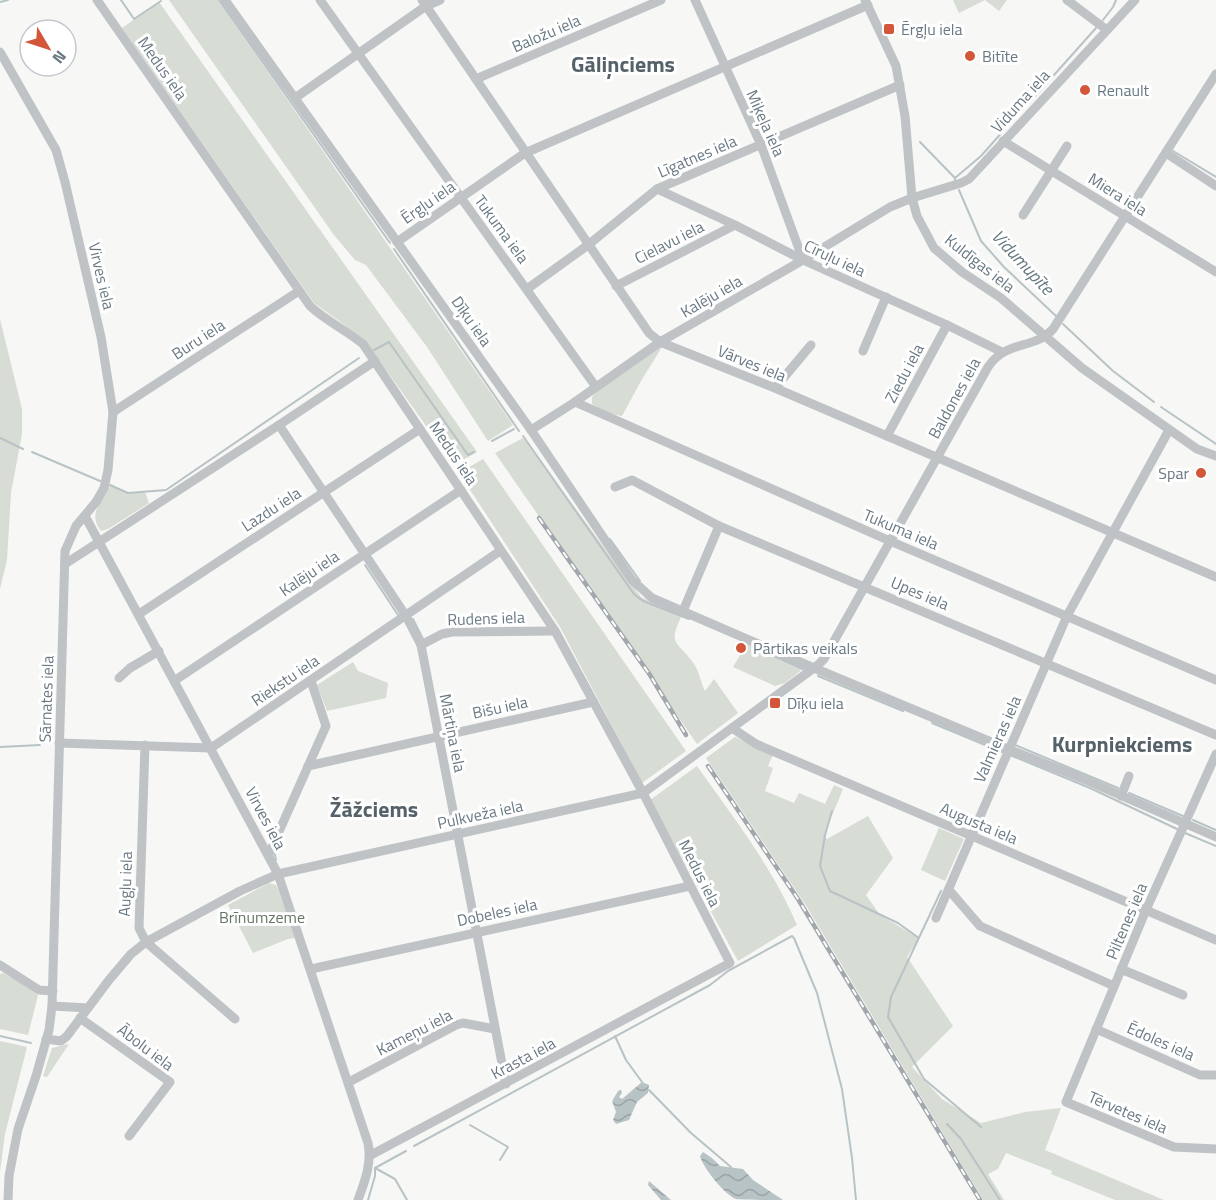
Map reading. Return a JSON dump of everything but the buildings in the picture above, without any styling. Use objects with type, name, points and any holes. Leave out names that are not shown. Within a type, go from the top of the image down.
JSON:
[{"type":"street","name":"Medus iela","points":[[97,0],[299,291],[316,312],[363,344],[555,630],[643,793],[730,963]]},
{"type":"street","name":"Dīķu iela","points":[[225,0],[531,430],[632,580],[652,598],[1216,837]]},
{"type":"street","name":"Tukuma iela","points":[[320,0],[597,387]]},
{"type":"street","points":[[295,98],[424,3],[440,0]]},
{"type":"street","name":"Baložu iela","points":[[476,79],[661,0]]},
{"type":"street","name":"Miķeļa iela","points":[[695,0],[761,145],[803,260]]},
{"type":"street","points":[[1067,0],[1107,30]]},
{"type":"street","name":"Viduma iela","points":[[912,198],[969,179],[1135,0]]},
{"type":"street","name":"Vārves iela","points":[[424,3],[616,286],[649,333],[660,342],[775,388],[1216,577]]},
{"type":"street","name":"Ērgļu iela","points":[[397,242],[525,153],[867,3]]},
{"type":"street","name":"Kuldīgas iela","points":[[867,3],[896,66],[905,116],[912,198],[917,216],[934,248],[962,272],[1001,298],[1082,368],[1197,449],[1216,456]]},
{"type":"street","name":"Virves iela","points":[[0,52],[56,150],[100,337],[113,412],[108,470],[104,488],[96,502],[76,526],[69,540],[65,564]]},
{"type":"street","points":[[1046,338],[1216,74]]},
{"type":"street","name":"Līgatnes iela","points":[[527,289],[588,245],[657,189],[900,85]]},
{"type":"street","name":"Miera iela","points":[[1004,141],[1216,272]]},
{"type":"street","points":[[1023,215],[1067,146]]},
{"type":"street","points":[[1166,153],[1216,186]]},
{"type":"street","name":"Cīruļu iela","points":[[657,189],[803,260],[1002,352]]},
{"type":"street","name":"Kalēju iela","points":[[531,430],[660,342],[890,207],[912,198]]},
{"type":"street","name":"Cielavu iela","points":[[616,286],[735,225]]},
{"type":"street","name":"Buru iela","points":[[113,412],[299,291]]},
{"type":"street","points":[[863,351],[886,297]]},
{"type":"street","name":"Ziedu iela","points":[[887,436],[947,325]]},
{"type":"street","name":"Baldones iela","points":[[814,668],[824,659],[988,367],[1002,352],[1046,338]]},
{"type":"street","points":[[775,388],[811,345]]},
{"type":"street","points":[[65,564],[375,361]]},
{"type":"street","name":"Tukuma iela","points":[[575,402],[890,541],[1216,680]]},
{"type":"street","name":"Mārtiņa iela","points":[[279,425],[406,616],[421,645],[506,1084]]},
{"type":"street","name":"Lazdu iela","points":[[139,614],[420,429]]},
{"type":"street","name":"Valmieras iela","points":[[936,918],[1067,616],[1169,430]]},
{"type":"street","name":"Upes iela","points":[[615,487],[632,480],[719,526],[1216,735]]},
{"type":"street","name":"Kalēju iela","points":[[174,681],[461,490]]},
{"type":"street","name":"Virves iela","points":[[85,516],[278,874],[350,1082],[371,1155]]},
{"type":"street","points":[[683,610],[719,526]]},
{"type":"street","name":"Riekstu iela","points":[[211,748],[500,551]]},
{"type":"street","name":"Sārnates iela","points":[[8,1200],[9,1176],[18,1130],[36,1076],[52,1006],[65,564]]},
{"type":"street","name":"Rudens iela","points":[[421,645],[442,634],[452,632],[555,630]]},
{"type":"street","points":[[119,678],[130,668],[159,651]]},
{"type":"street","name":"Pulkveža iela","points":[[46,1039],[61,1041],[67,1036],[131,954],[146,942],[240,891],[278,874],[643,793],[814,668]]},
{"type":"street","points":[[269,854],[326,726],[310,681]]},
{"type":"street","name":"Bišu iela","points":[[308,766],[593,702]]},
{"type":"street","name":"Augusta iela","points":[[732,728],[756,744],[1216,940]]},
{"type":"street","points":[[59,743],[211,748]]},
{"type":"street","name":"Augļu iela","points":[[145,745],[139,928],[146,942]]},
{"type":"street","name":"Piltenes iela","points":[[1066,1102],[1146,910],[1216,754]]},
{"type":"street","points":[[1121,796],[1129,777]]},
{"type":"street","name":"Dobeles iela","points":[[311,969],[690,886]]},
{"type":"street","points":[[949,890],[980,926],[1114,986]]},
{"type":"street","points":[[146,942],[235,1018]]},
{"type":"street","name":"Krasta iela","points":[[371,1155],[730,963]]},
{"type":"street","points":[[0,965],[39,990],[53,991]]},
{"type":"street","points":[[1121,969],[1183,995]]},
{"type":"street","points":[[52,1006],[88,1008]]},
{"type":"street","name":"Ābolu iela","points":[[81,1018],[170,1082],[129,1136]]},
{"type":"street","name":"Kameņu iela","points":[[350,1082],[463,1023],[495,1029]]},
{"type":"street","name":"Ēdoles iela","points":[[1096,1029],[1200,1075],[1216,1075]]},
{"type":"street","name":"Tērvetes iela","points":[[1066,1102],[1174,1147],[1216,1149]]},
{"type":"street","points":[[358,1200],[366,1180],[371,1155]]},
{"type":"green space","points":[[169,0],[218,0],[513,425],[488,441],[427,347],[366,265],[355,260],[334,235]]},
{"type":"green space","points":[[953,0],[985,0],[959,13]]},
{"type":"green space","points":[[985,0],[1007,0],[999,11]]},
{"type":"green space","points":[[159,2],[477,452],[454,465],[364,339],[314,303],[122,28]]},
{"type":"green space","points":[[0,319],[22,409],[22,434],[11,493],[7,560],[0,589]]},
{"type":"green space","points":[[655,346],[662,347],[622,416],[607,413],[592,404],[592,397],[597,391]]},
{"type":"green space","points":[[523,438],[641,597],[682,615],[675,633],[676,642],[696,667],[705,691],[714,679],[738,713],[697,744],[495,453]]},
{"type":"green space","points":[[483,459],[686,751],[642,783],[560,627],[459,473]]},
{"type":"green space","points":[[110,485],[128,493],[145,492],[149,503],[101,531],[95,519],[96,513]]},
{"type":"green space","points":[[748,642],[804,668],[785,683],[775,686],[733,667]]},
{"type":"green space","points":[[353,662],[358,671],[388,683],[386,698],[327,711],[317,685]]},
{"type":"green space","points":[[735,737],[773,755],[768,766],[773,768],[765,791],[794,803],[799,793],[825,804],[834,785],[843,789],[824,835],[827,839],[868,816],[893,858],[866,895],[880,915],[919,938],[907,957],[953,1026],[912,1067],[942,1099],[981,1123],[1025,1112],[1061,1108],[1045,1150],[1164,1200],[1115,1200],[1006,1153],[998,1169],[988,1174],[1004,1200],[983,1200],[805,904],[706,758]]},
{"type":"green space","points":[[697,766],[764,863],[797,925],[738,961],[650,800]]},
{"type":"green space","points":[[939,828],[964,839],[945,881],[921,870]]},
{"type":"green space","name":"Brīnumzeme","points":[[269,883],[276,885],[278,889],[295,938],[253,953],[228,905]]},
{"type":"green space","points":[[3,973],[38,995],[28,1035],[0,1029],[0,974]]},
{"type":"green space","points":[[0,1041],[27,1047],[5,1134],[0,1172]]},
{"type":"green space","points":[[69,1044],[47,1077],[43,1076],[52,1048]]},
{"type":"water","points":[[642,1082],[649,1085],[648,1093],[637,1102],[629,1120],[616,1124],[613,1120],[616,1112],[612,1102],[618,1091],[621,1090],[619,1097],[622,1099]]},
{"type":"water","points":[[703,1152],[720,1166],[743,1169],[753,1180],[783,1200],[736,1199],[731,1196],[705,1167],[700,1156]]},
{"type":"water","points":[[649,1181],[671,1200],[661,1200],[648,1185]]},
{"type":"waterway","points":[[0,2],[8,0]]},
{"type":"waterway","points":[[121,0],[134,19],[161,1]]},
{"type":"waterway","points":[[219,0],[390,243]]},
{"type":"waterway","name":"Vidumupīte","points":[[1103,20],[1116,0]]},
{"type":"waterway","name":"Vidumupīte","points":[[1029,103],[1096,28]]},
{"type":"waterway","name":"Vidumupīte","points":[[955,180],[981,156],[1021,111]]},
{"type":"waterway","points":[[920,142],[955,178]]},
{"type":"waterway","points":[[1173,151],[1216,177]]},
{"type":"waterway","name":"Vidumupīte","points":[[959,190],[981,241],[1004,267],[1056,316]]},
{"type":"waterway","points":[[394,249],[519,431]]},
{"type":"waterway","name":"Vidumupīte","points":[[1063,324],[1113,371],[1154,402]]},
{"type":"waterway","points":[[374,350],[389,342],[468,455],[474,452]]},
{"type":"waterway","points":[[110,485],[128,493],[166,490],[359,358]]},
{"type":"waterway","name":"Vidumupīte","points":[[1161,407],[1216,444]]},
{"type":"waterway","points":[[492,441],[514,429]]},
{"type":"waterway","points":[[523,436],[634,594],[643,601],[689,619]]},
{"type":"waterway","points":[[0,438],[23,449]]},
{"type":"waterway","points":[[32,452],[100,481]]},
{"type":"waterway","points":[[610,539],[640,581]]},
{"type":"waterway","points":[[365,565],[398,615]]},
{"type":"waterway","points":[[413,619],[423,639]]},
{"type":"waterway","points":[[754,647],[803,669]]},
{"type":"waterway","points":[[818,676],[903,711]]},
{"type":"waterway","points":[[932,723],[1002,752]]},
{"type":"waterway","points":[[0,747],[40,745]]},
{"type":"waterway","points":[[1015,745],[1118,788]]},
{"type":"waterway","points":[[1010,755],[1090,788],[1177,829]]},
{"type":"waterway","points":[[1129,793],[1183,816]]},
{"type":"waterway","points":[[832,811],[820,866],[830,891],[898,923],[919,938]]},
{"type":"waterway","points":[[1193,820],[1216,830]]},
{"type":"waterway","points":[[1185,833],[1216,846]]},
{"type":"waterway","points":[[274,851],[276,860]]},
{"type":"waterway","points":[[941,891],[891,997],[888,1017],[924,1079],[981,1127]]},
{"type":"waterway","points":[[414,1146],[710,985],[728,971],[792,936],[817,993],[842,1089],[856,1200]]},
{"type":"waterway","points":[[0,1036],[31,1043]]},
{"type":"waterway","points":[[615,1036],[626,1060],[642,1082]]},
{"type":"waterway","points":[[649,1090],[691,1133],[731,1167]]},
{"type":"waterway","points":[[947,1124],[961,1139],[1000,1200]]},
{"type":"waterway","points":[[470,1125],[508,1147],[500,1160]]},
{"type":"waterway","points":[[375,1168],[406,1151]]},
{"type":"waterway","points":[[375,1168],[395,1179],[407,1200]]},
{"type":"waterway","points":[[368,1200],[375,1168]]},
{"type":"railway","points":[[539,518],[650,675],[686,735]]},
{"type":"railway","points":[[708,766],[798,899],[980,1200]]},
{"type":"place","name":"Ērgļu iela","points":[[889,29]]},
{"type":"place","name":"Bitīte","points":[[970,56]]},
{"type":"place","name":"Renault","points":[[1085,90]]},
{"type":"place","name":"Spar","points":[[1201,473]]},
{"type":"place","name":"Pārtikas veikals","points":[[741,648]]},
{"type":"place","name":"Dīķu iela","points":[[775,703]]},
{"type":"district","name":"Gāliņciems","points":[[623,64]]},
{"type":"district","name":"Kurpniekciems","points":[[1122,744]]},
{"type":"district","name":"Žāžciems","points":[[374,809]]}]
